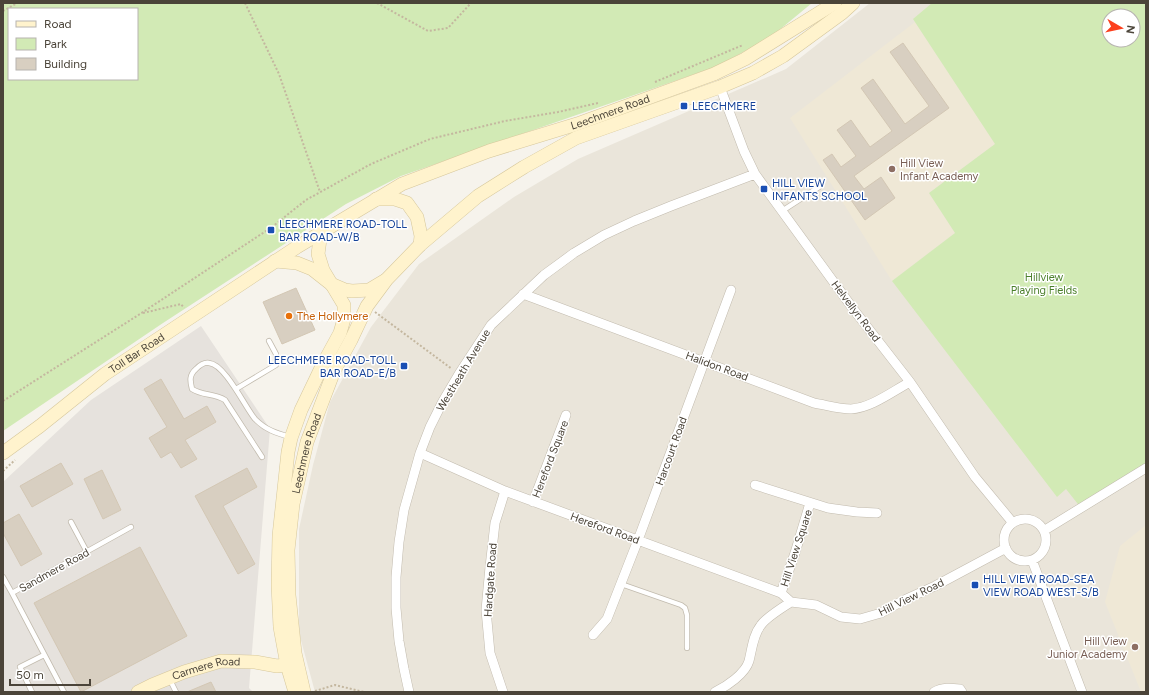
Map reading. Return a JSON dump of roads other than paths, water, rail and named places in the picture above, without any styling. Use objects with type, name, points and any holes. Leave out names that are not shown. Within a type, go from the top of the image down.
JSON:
[{"type":"main road","name":"Leechmere Road","points":[[298,247],[402,184],[489,151],[576,124],[714,74],[745,58],[835,3]]},
{"type":"main road","name":"Leechmere Road","points":[[295,692],[291,659],[288,557],[293,504],[307,442],[334,371],[368,306],[387,280],[420,245],[478,196],[524,167],[576,138],[720,88],[753,73],[783,56],[842,13],[853,3]]},
{"type":"main road","points":[[714,74],[720,88]]},
{"type":"main road","points":[[376,199],[395,200],[407,203],[417,217],[421,236],[420,245]]},
{"type":"main road","name":"Leechmere Road","points":[[304,692],[280,627],[278,585],[279,536],[283,491],[291,438],[308,394],[340,333],[344,319],[344,305],[323,270],[318,254],[321,232]]},
{"type":"main road","name":"Toll Bar Road","points":[[3,452],[40,426],[105,374],[298,247]]},
{"type":"main road","points":[[275,261],[297,263],[312,269],[331,284],[345,290],[369,290],[387,280]]},
{"type":"main road","name":"Carmere Road","points":[[138,692],[184,672],[221,661],[255,662],[271,665],[291,659]]},
{"type":"street","name":"Helvellyn Road","points":[[720,88],[755,174],[854,310],[910,382],[975,477],[1013,523]]},
{"type":"street","name":"Westheath Avenue","points":[[409,692],[399,641],[396,608],[396,577],[404,510],[420,453],[430,427],[459,374],[491,325],[544,275],[574,252],[634,220],[755,174]]},
{"type":"street","name":"Harcourt Road","points":[[593,635],[607,619],[621,584],[731,290]]},
{"type":"street","name":"Halidon Road","points":[[523,294],[814,403],[851,409],[869,405],[910,382]]},
{"type":"street","name":"Hereford Square","points":[[533,502],[566,415]]},
{"type":"street","name":"Hereford Road","points":[[420,453],[533,502],[781,593],[790,602]]},
{"type":"street","points":[[1045,530],[1146,468]]},
{"type":"street","name":"Hill View Square","points":[[755,485],[828,508],[877,513]]},
{"type":"street","name":"Hardgate Road","points":[[503,692],[490,653],[486,610],[495,523],[505,491]]},
{"type":"street","name":"Hill View Square","points":[[781,593],[810,503]]},
{"type":"street","points":[[1024,518],[1036,521],[1045,530],[1047,542],[1042,554],[1032,560],[1022,561],[1012,556],[1006,548],[1004,539],[1007,530],[1013,523],[1024,518]]},
{"type":"street","name":"Hill View Road","points":[[790,602],[816,605],[841,617],[860,619],[880,613],[935,586],[1006,548]]},
{"type":"street","points":[[1032,560],[1081,692]]},
{"type":"street","points":[[715,692],[722,689],[738,677],[748,663],[753,643],[761,625],[790,602]]},
{"type":"street","points":[[934,692],[939,689],[949,688],[960,689],[962,692]]},
{"type":"lane","points":[[782,211],[819,187]]},
{"type":"lane","points":[[236,389],[276,365],[276,354],[269,341]]},
{"type":"lane","points":[[262,457],[225,400],[218,396],[199,393],[192,389],[190,379],[192,372],[201,365],[210,363],[218,367],[236,389],[255,418],[269,430],[291,438]]},
{"type":"lane","points":[[71,522],[87,552]]},
{"type":"lane","name":"Sandmere Road","points":[[64,692],[12,593],[131,527]]},
{"type":"lane","points":[[3,577],[12,593]]},
{"type":"lane","points":[[621,584],[681,605],[685,608],[687,615],[687,648]]},
{"type":"lane","points":[[32,692],[20,667],[44,655]]},
{"type":"lane","points":[[170,678],[176,692]]},
{"type":"place","name":"LEECHMERE","points":[[684,106]]},
{"type":"place","name":"Hill View Infant Academy","points":[[892,169]]},
{"type":"place","name":"HILL VIEW INFANTS SCHOOL","points":[[764,189]]},
{"type":"place","name":"LEECHMERE ROAD-TOLL BAR ROAD-W/B","points":[[271,230]]},
{"type":"place","name":"The Hollymere","points":[[289,316]]},
{"type":"place","name":"LEECHMERE ROAD-TOLL BAR ROAD-E/B","points":[[404,366]]},
{"type":"place","name":"HILL VIEW ROAD-SEA VIEW ROAD WEST-S/B","points":[[975,585]]},
{"type":"place","name":"Hill View Junior Academy","points":[[1135,647]]},
{"type":"park label","name":"Hillview Playing Fields","points":[[1044,283]]}]
